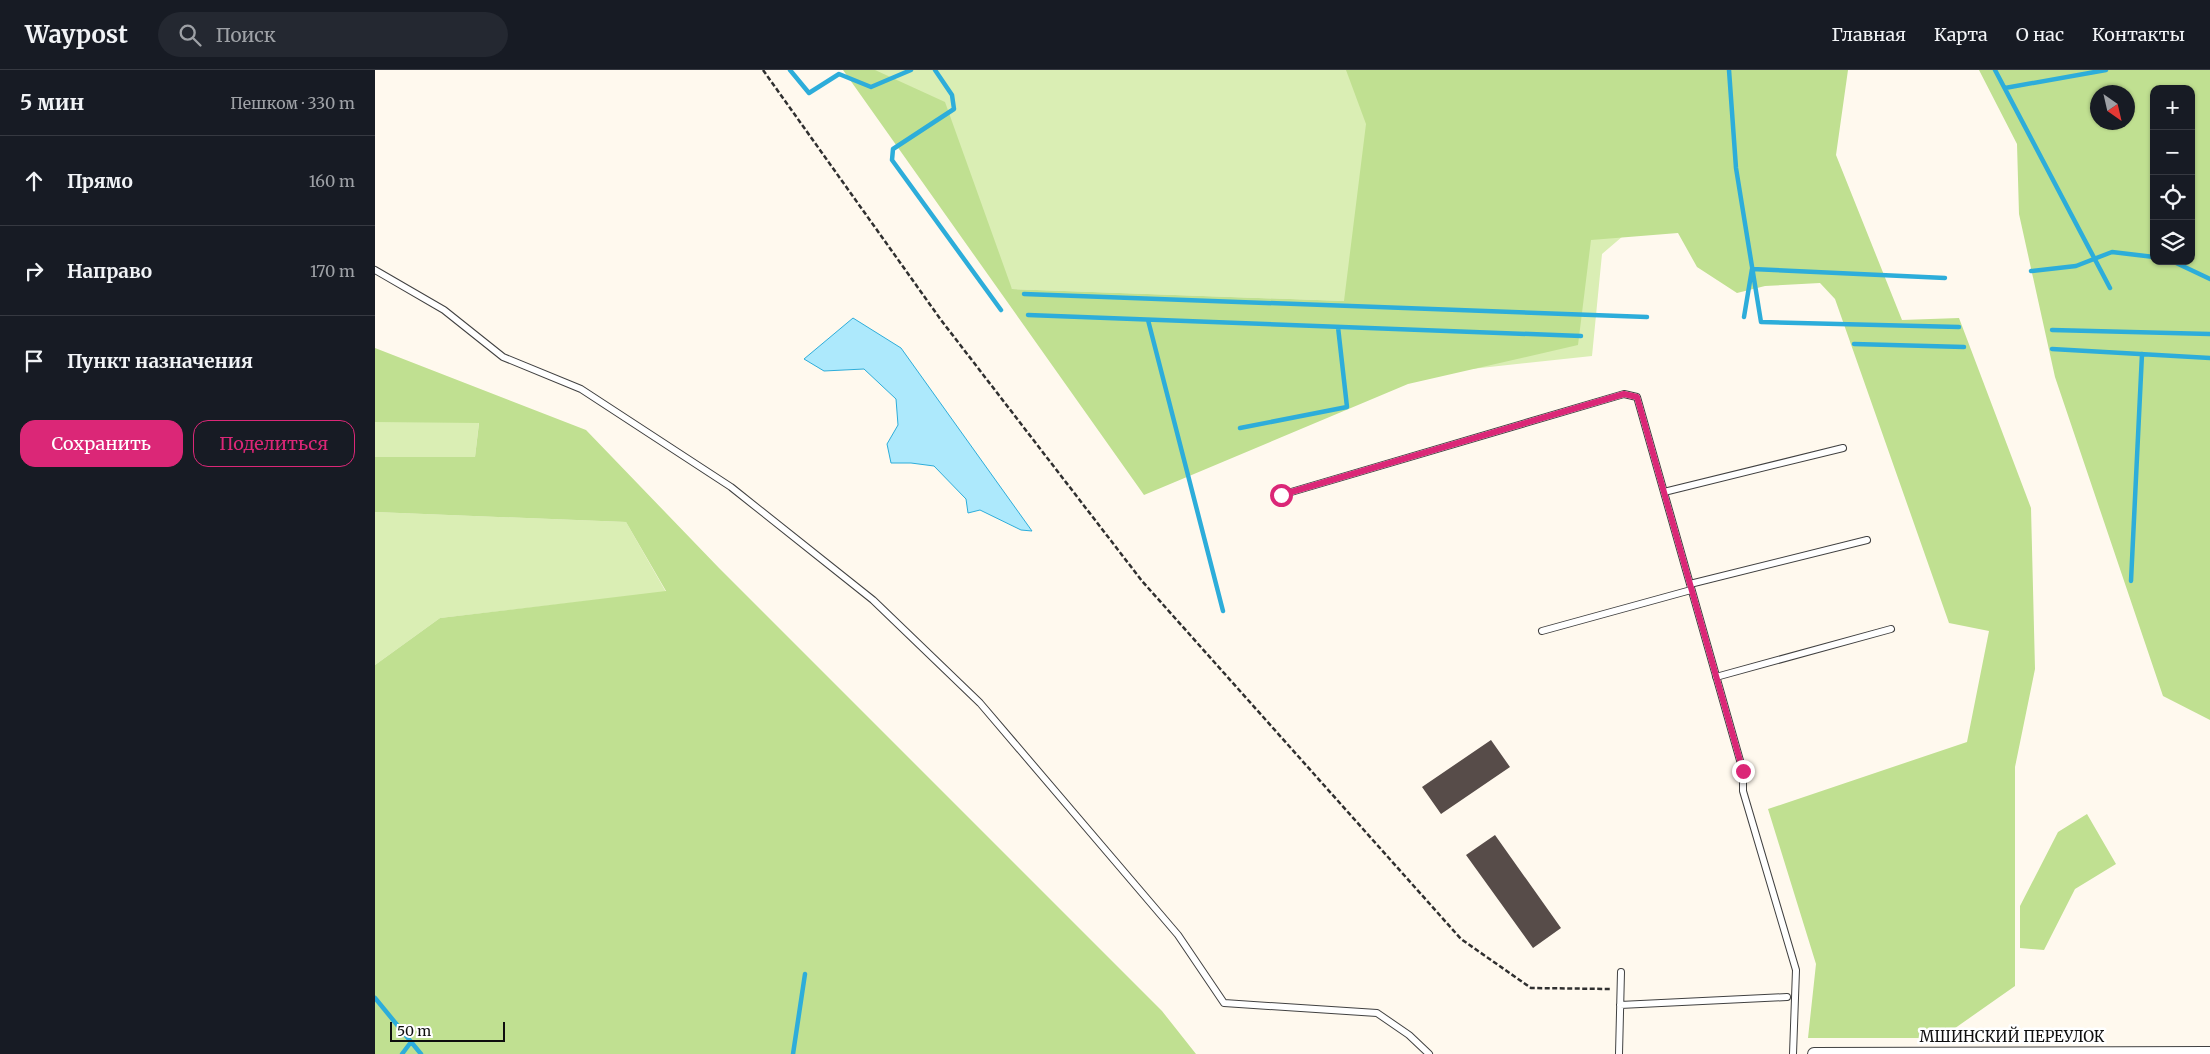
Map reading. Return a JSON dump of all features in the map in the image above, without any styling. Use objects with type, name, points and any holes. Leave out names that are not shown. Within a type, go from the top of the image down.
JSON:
[{"type":"street","name":"МШИНСКИЙ ПЕРЕУЛОК","points":[[1814,1054],[2210,1053]]},
{"type":"lane","points":[[375,270],[444,310],[503,357],[581,389],[723,481],[873,600],[980,703],[1178,935],[1223,1003],[1377,1013],[1409,1035],[1429,1054]]},
{"type":"lane","points":[[1281,495],[1624,394],[1637,397],[1743,771],[1743,791],[1796,970],[1793,1054]]},
{"type":"lane","points":[[1664,492],[1843,448]]},
{"type":"lane","points":[[1542,630],[1691,587],[1867,540]]},
{"type":"lane","points":[[1716,677],[1891,629]]},
{"type":"lane","points":[[1619,1054],[1621,972]]},
{"type":"lane","points":[[1620,1005],[1787,997]]},
{"type":"path","points":[[763,70],[941,320],[1142,581],[1461,939],[1531,988],[1620,989]]},
{"type":"green space","points":[[843,70],[875,70],[945,102],[1012,289],[1344,301],[1366,124],[1346,70],[1848,70],[1836,155],[1902,320],[1959,318],[2031,508],[2035,669],[2015,767],[2015,986],[1941,1038],[1808,1038],[1816,964],[1768,809],[1967,742],[1989,631],[1949,623],[1835,299],[1820,283],[1765,286],[1737,293],[1697,267],[1678,233],[1591,240],[1578,345],[1408,384],[1144,495]]},
{"type":"green space","points":[[871,70],[1673,70],[1623,236],[1602,254],[1592,356],[1453,371],[1344,301],[1012,289]]},
{"type":"green space","points":[[1979,70],[2210,70],[2210,720],[2163,696],[2055,377],[2019,214],[2017,144]]},
{"type":"green space","points":[[375,348],[586,430],[719,568],[1162,1011],[1196,1054],[375,1054],[375,665],[440,618],[666,591],[626,522],[375,512],[375,457],[475,457],[479,423],[375,422]]},
{"type":"green space","points":[[375,422],[479,422],[475,457],[375,457]]},
{"type":"green space","points":[[375,512],[626,522],[666,592],[440,618],[375,665]]},
{"type":"green space","points":[[2087,814],[2116,864],[2075,889],[2044,950],[2020,948],[2020,906],[2058,832]]},
{"type":"water","points":[[853,318],[901,348],[1032,531],[1021,530],[980,510],[968,513],[966,499],[934,466],[891,463],[887,444],[898,425],[896,399],[864,369],[824,371],[804,359]]},
{"type":"building","points":[[1491,740],[1510,767],[1441,814],[1422,787]]},
{"type":"building","points":[[1495,835],[1561,928],[1533,948],[1466,855]]},
{"type":"waterway","points":[[790,70],[809,93],[839,74],[871,87],[911,70]]},
{"type":"waterway","points":[[935,70],[952,95],[954,109],[893,149],[892,160],[1001,310]]},
{"type":"waterway","points":[[1729,70],[1736,168],[1761,322],[1959,327]]},
{"type":"waterway","points":[[1995,70],[2110,288]]},
{"type":"waterway","points":[[2005,88],[2106,70]]},
{"type":"waterway","points":[[2031,271],[2076,266],[2112,252],[2150,257]]},
{"type":"waterway","points":[[2180,265],[2210,279]]},
{"type":"waterway","points":[[1744,317],[1752,269],[1945,278]]},
{"type":"waterway","points":[[1024,294],[1647,317]]},
{"type":"waterway","points":[[1028,315],[1581,336]]},
{"type":"waterway","points":[[1148,320],[1223,611]]},
{"type":"waterway","points":[[1240,428],[1347,407],[1338,327]]},
{"type":"waterway","points":[[2052,330],[2210,334]]},
{"type":"waterway","points":[[1854,344],[1964,347]]},
{"type":"waterway","points":[[2052,349],[2210,358]]},
{"type":"waterway","points":[[2131,581],[2142,354]]},
{"type":"waterway","points":[[793,1054],[805,974]]},
{"type":"waterway","points":[[375,998],[421,1054]]},
{"type":"waterway","points":[[402,1054],[411,1042]]},
{"type":"route","points":[[1281,495],[1624,394],[1637,397],[1743,771]]}]
